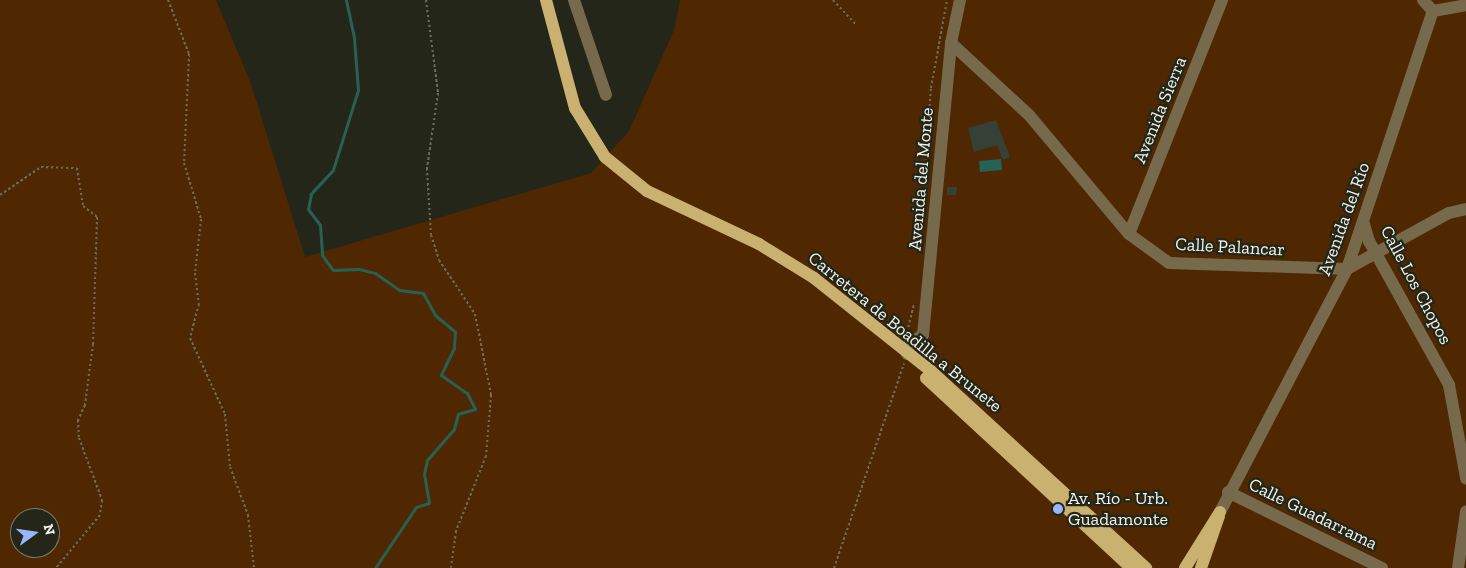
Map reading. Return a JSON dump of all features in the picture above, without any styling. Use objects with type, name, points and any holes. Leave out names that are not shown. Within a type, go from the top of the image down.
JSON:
[{"type":"main road","name":"Carretera de Boadilla a Brunete","points":[[546,0],[575,108],[605,157],[659,198],[779,255],[908,349],[1060,486],[1146,568]]},
{"type":"main road","points":[[908,349],[1013,457],[1131,568]]},
{"type":"main road","points":[[1013,457],[1032,469],[1138,568]]},
{"type":"main road","points":[[1060,486],[1157,568]]},
{"type":"main road","points":[[1188,567],[1220,512]]},
{"type":"main road","points":[[1201,568],[1214,540],[1220,512]]},
{"type":"street","points":[[574,0],[606,95]]},
{"type":"street","name":"Avenida del Monte","points":[[908,349],[923,335],[951,43],[960,0]]},
{"type":"street","name":"Avenida Sierra","points":[[1129,234],[1222,0]]},
{"type":"street","points":[[1423,0],[1432,11],[1466,5]]},
{"type":"street","name":"Avenida del Río","points":[[1220,512],[1228,492],[1347,269],[1364,224],[1432,11]]},
{"type":"street","name":"Calle Palancar","points":[[951,43],[1029,115],[1129,234],[1169,263],[1347,269],[1380,254],[1449,213],[1466,209]]},
{"type":"street","name":"Calle Los Chopos","points":[[1364,224],[1449,385],[1466,478]]},
{"type":"street","name":"Calle Guadarrama","points":[[1228,492],[1382,568]]},
{"type":"street","points":[[1458,568],[1466,512]]},
{"type":"path","points":[[168,0],[189,54],[184,163],[201,219],[194,272],[199,304],[190,338],[225,414],[230,467],[248,514],[254,568]]},
{"type":"path","points":[[426,0],[438,93],[427,168],[431,235],[439,260],[474,314],[491,395],[486,456],[456,531],[451,568]]},
{"type":"path","points":[[833,0],[856,24]]},
{"type":"path","points":[[922,211],[931,88],[947,0]]},
{"type":"path","points":[[0,195],[41,167],[77,168],[83,206],[97,217],[92,344],[85,405],[78,420],[80,438],[102,500],[100,515],[56,568]]},
{"type":"path","points":[[834,568],[908,349],[906,330],[915,298]]},
{"type":"shaded area","points":[[0,0],[216,0],[251,84],[305,257],[591,173],[629,131],[674,30],[680,0],[1466,0],[1466,568],[0,568]]},
{"type":"water","points":[[1001,159],[1002,170],[980,172],[979,161]]},
{"type":"building","points":[[996,120],[1010,157],[1003,160],[997,145],[974,152],[968,128]]},
{"type":"building","points":[[947,187],[957,187],[956,195],[947,195]]},
{"type":"waterway","points":[[346,0],[354,38],[358,90],[333,170],[311,194],[308,209],[320,225],[322,255],[333,270],[359,269],[375,273],[399,290],[423,293],[435,315],[455,332],[454,348],[441,375],[467,393],[475,409],[458,414],[454,429],[427,460],[424,474],[429,503],[416,507],[375,568]]},
{"type":"place","name":"Av. Río - Urb. Guadamonte","points":[[1058,509]]}]
